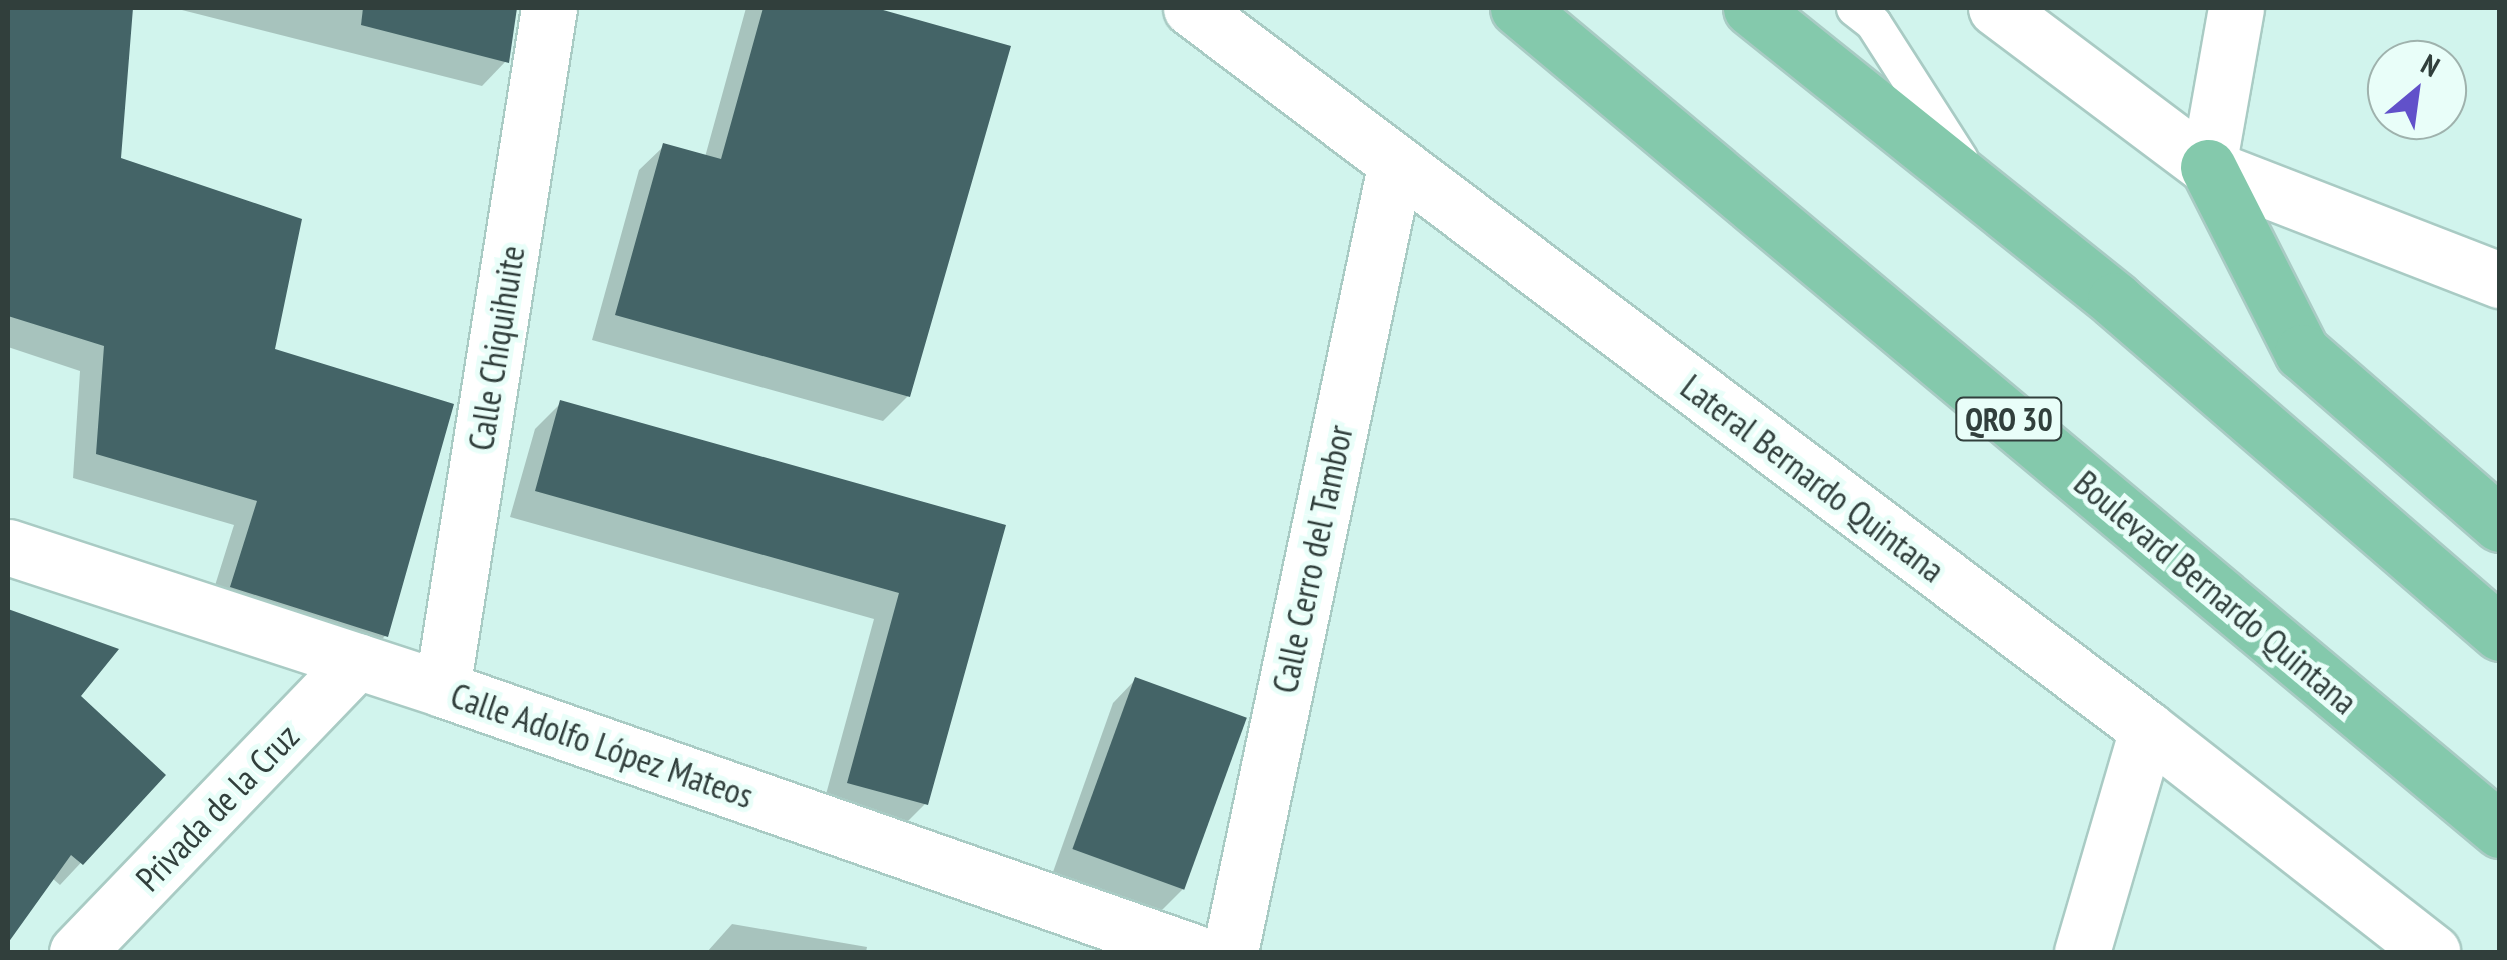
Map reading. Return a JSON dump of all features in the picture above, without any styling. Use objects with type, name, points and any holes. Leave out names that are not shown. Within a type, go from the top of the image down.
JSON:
[{"type":"main road","name":"Boulevard Bernardo Quintana","points":[[1518,8],[2500,830]]},
{"type":"main road","points":[[1752,8],[1982,194],[2500,633]]},
{"type":"main road","points":[[2208,167],[2302,352],[2500,524]]},
{"type":"street","name":"Calle Chiquihuite","points":[[442,689],[549,8]]},
{"type":"street","name":"Lateral Bernardo Quintana","points":[[1190,8],[2147,729],[2432,952]]},
{"type":"street","points":[[1996,8],[2208,167],[2500,280]]},
{"type":"street","points":[[2208,167],[2236,8]]},
{"type":"street","name":"Calle Cerro del Tambor","points":[[1230,952],[1395,166]]},
{"type":"street","name":"Calle Adolfo López Mateos","points":[[8,547],[442,689],[1194,952]]},
{"type":"street","name":"Privada de la Cruz","points":[[77,952],[357,661]]},
{"type":"street","points":[[2082,952],[2147,729]]},
{"type":"lane","points":[[1854,8],[1874,23],[1982,194]]},
{"type":"building","points":[[8,8],[133,8],[121,158],[302,219],[275,349],[454,404],[388,637],[230,587],[257,501],[96,454],[104,346],[8,316]]},
{"type":"building","points":[[363,8],[517,8],[509,63],[361,25]]},
{"type":"building","points":[[763,8],[876,8],[1011,46],[910,397],[615,315],[663,143],[721,159]]},
{"type":"building","points":[[560,400],[1006,525],[928,805],[847,783],[899,593],[535,491]]},
{"type":"building","points":[[8,609],[119,649],[81,696],[166,775],[83,865],[71,855],[8,943]]},
{"type":"building","points":[[1135,677],[1247,718],[1184,890],[1072,849]]}]
